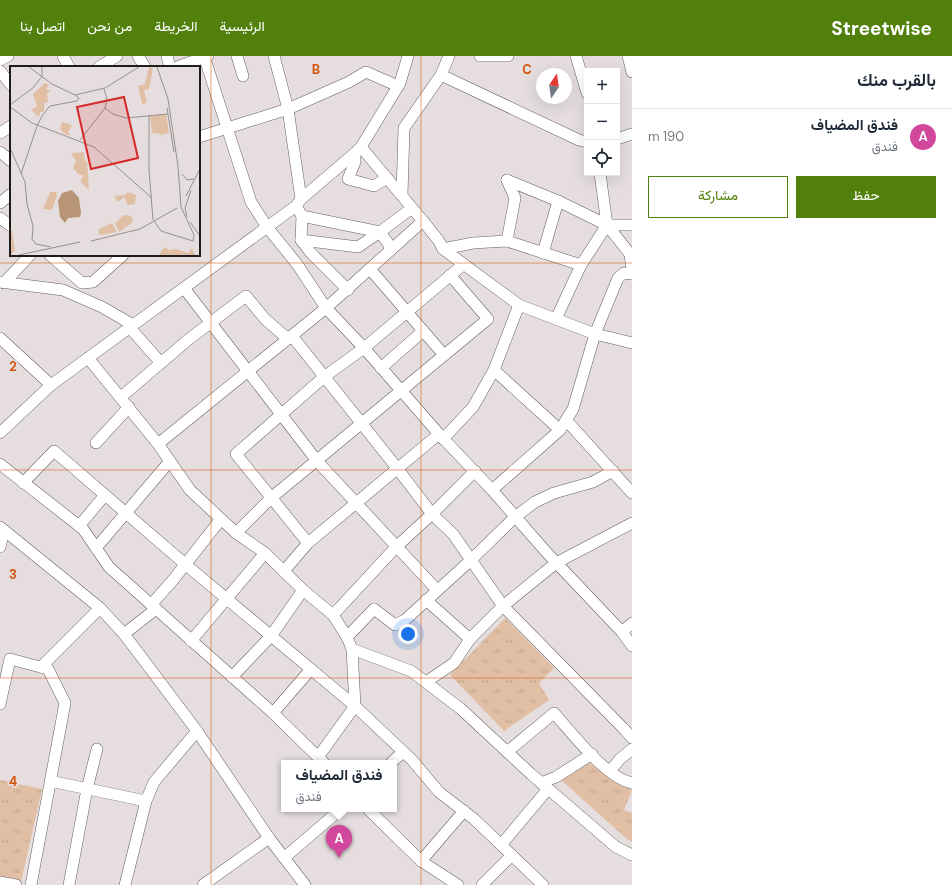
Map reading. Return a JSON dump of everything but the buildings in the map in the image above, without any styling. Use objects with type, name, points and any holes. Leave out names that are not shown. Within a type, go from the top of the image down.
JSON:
[{"type":"street","points":[[0,60],[8,56]]},
{"type":"street","points":[[63,56],[68,66]]},
{"type":"street","points":[[101,66],[117,56]]},
{"type":"street","points":[[138,56],[144,66]]},
{"type":"street","points":[[167,56],[170,66]]},
{"type":"street","points":[[180,66],[205,56],[226,128],[251,202],[267,227],[297,264],[326,308],[364,348],[556,563],[622,632],[632,646]]},
{"type":"street","points":[[237,56],[243,76]]},
{"type":"street","points":[[274,56],[288,109],[300,207],[301,240],[311,253],[348,290]]},
{"type":"street","points":[[0,433],[51,385],[267,227],[300,207],[358,150],[398,86],[408,56]]},
{"type":"street","points":[[402,196],[404,128],[441,75],[449,56]]},
{"type":"street","points":[[480,56],[508,56]]},
{"type":"street","points":[[628,56],[632,72]]},
{"type":"street","points":[[580,57],[584,78]]},
{"type":"street","points":[[0,71],[10,84]]},
{"type":"street","points":[[200,137],[288,109],[349,82],[366,72],[398,86]]},
{"type":"street","points":[[441,75],[514,111],[584,141]]},
{"type":"street","points":[[0,133],[10,127]]},
{"type":"street","points":[[620,138],[632,134]]},
{"type":"street","points":[[358,150],[387,178],[439,241],[443,249],[519,305],[595,334],[632,343]]},
{"type":"street","points":[[358,150],[348,179],[374,186],[387,178]]},
{"type":"street","points":[[0,152],[10,160]]},
{"type":"street","points":[[556,319],[581,265],[607,225],[600,176]]},
{"type":"street","points":[[507,242],[515,198],[507,180],[558,201],[607,225],[630,254],[632,270]]},
{"type":"street","points":[[0,203],[10,195]]},
{"type":"street","points":[[543,253],[558,201]]},
{"type":"street","points":[[300,207],[380,232],[392,249]]},
{"type":"street","points":[[301,240],[358,247],[412,208]]},
{"type":"street","points":[[0,218],[10,225]]},
{"type":"street","points":[[158,444],[348,290],[423,221]]},
{"type":"street","points":[[607,225],[632,225]]},
{"type":"street","points":[[443,249],[473,243],[507,242],[581,265]]},
{"type":"street","points":[[297,264],[311,253]]},
{"type":"street","points":[[2,283],[29,256]]},
{"type":"street","points":[[51,256],[82,283],[94,282],[122,256]]},
{"type":"street","points":[[308,543],[236,454],[324,377],[364,348],[464,264]]},
{"type":"street","points":[[370,269],[444,356]]},
{"type":"street","points":[[492,490],[560,430],[573,409],[595,334],[618,278],[624,273],[632,274]]},
{"type":"street","points":[[236,533],[271,498],[488,319],[450,275]]},
{"type":"street","points":[[2,283],[63,290],[102,307],[132,327],[161,363]]},
{"type":"street","points":[[184,288],[317,461],[437,590]]},
{"type":"street","points":[[121,397],[161,363],[246,296],[265,319],[290,338],[324,377],[432,514],[453,534],[503,606],[632,738]]},
{"type":"street","points":[[284,571],[308,543],[397,468],[441,436],[473,407],[494,370],[519,305]]},
{"type":"street","points":[[381,368],[423,331]]},
{"type":"street","points":[[0,338],[51,385]]},
{"type":"street","points":[[0,464],[79,526],[109,567],[273,713],[321,760],[355,706],[352,649],[347,637],[333,616],[303,590],[265,553],[236,533],[190,490],[158,444],[88,358]]},
{"type":"street","points":[[494,370],[560,430]]},
{"type":"street","points":[[96,443],[129,407]]},
{"type":"street","points":[[566,420],[632,493]]},
{"type":"street","points":[[23,483],[54,451],[185,564],[355,706],[403,752],[440,792],[464,811],[544,885]]},
{"type":"street","points":[[96,548],[170,461]]},
{"type":"street","points":[[333,616],[396,547],[432,514],[474,471]]},
{"type":"street","points":[[347,637],[374,609],[395,625],[405,620],[471,560],[515,517],[535,502],[548,496],[593,482],[613,471]]},
{"type":"street","points":[[79,526],[104,495]]},
{"type":"street","points":[[124,634],[154,607],[185,564],[221,519]]},
{"type":"street","points":[[426,682],[454,663],[470,639],[503,606],[556,563],[632,523]]},
{"type":"street","points":[[0,547],[2,529]]},
{"type":"street","points":[[2,529],[100,608],[124,634],[197,731],[269,838],[305,885]]},
{"type":"street","points":[[191,641],[265,553]]},
{"type":"street","points":[[232,677],[271,636],[303,590]]},
{"type":"street","points":[[426,600],[470,639]]},
{"type":"street","points":[[41,667],[100,608]]},
{"type":"street","points":[[622,632],[632,623]]},
{"type":"street","points":[[352,649],[411,671],[461,709],[545,786],[616,847],[632,854]]},
{"type":"street","points":[[0,704],[10,659],[48,668],[65,703],[31,885]]},
{"type":"street","points":[[273,713],[311,669]]},
{"type":"street","points":[[507,752],[554,713],[603,766],[626,782],[632,783]]},
{"type":"street","points":[[125,885],[146,801],[154,782],[197,731]]},
{"type":"street","points":[[69,885],[87,789],[97,749]]},
{"type":"street","points":[[610,771],[620,759],[632,749]]},
{"type":"street","points":[[394,760],[403,752]]},
{"type":"street","points":[[501,845],[545,786],[556,777],[592,754]]},
{"type":"street","points":[[50,781],[146,801]]},
{"type":"street","points":[[421,861],[464,811]]},
{"type":"street","points":[[284,858],[338,812]]},
{"type":"street","points":[[371,812],[421,861],[458,885]]},
{"type":"street","points":[[203,885],[269,838]]},
{"type":"street","points":[[482,885],[512,855]]},
{"type":"street","points":[[0,882],[16,885]]},
{"type":"green space","points":[[505,618],[554,668],[539,683],[549,700],[504,731],[450,675]]},
{"type":"green space","points":[[589,763],[632,790],[624,810],[632,813],[632,841],[628,840],[561,780]]},
{"type":"green space","points":[[0,780],[42,789],[21,882],[0,877]]},
{"type":"place","name":"فندق المضياف","points":[[339,858]]}]
